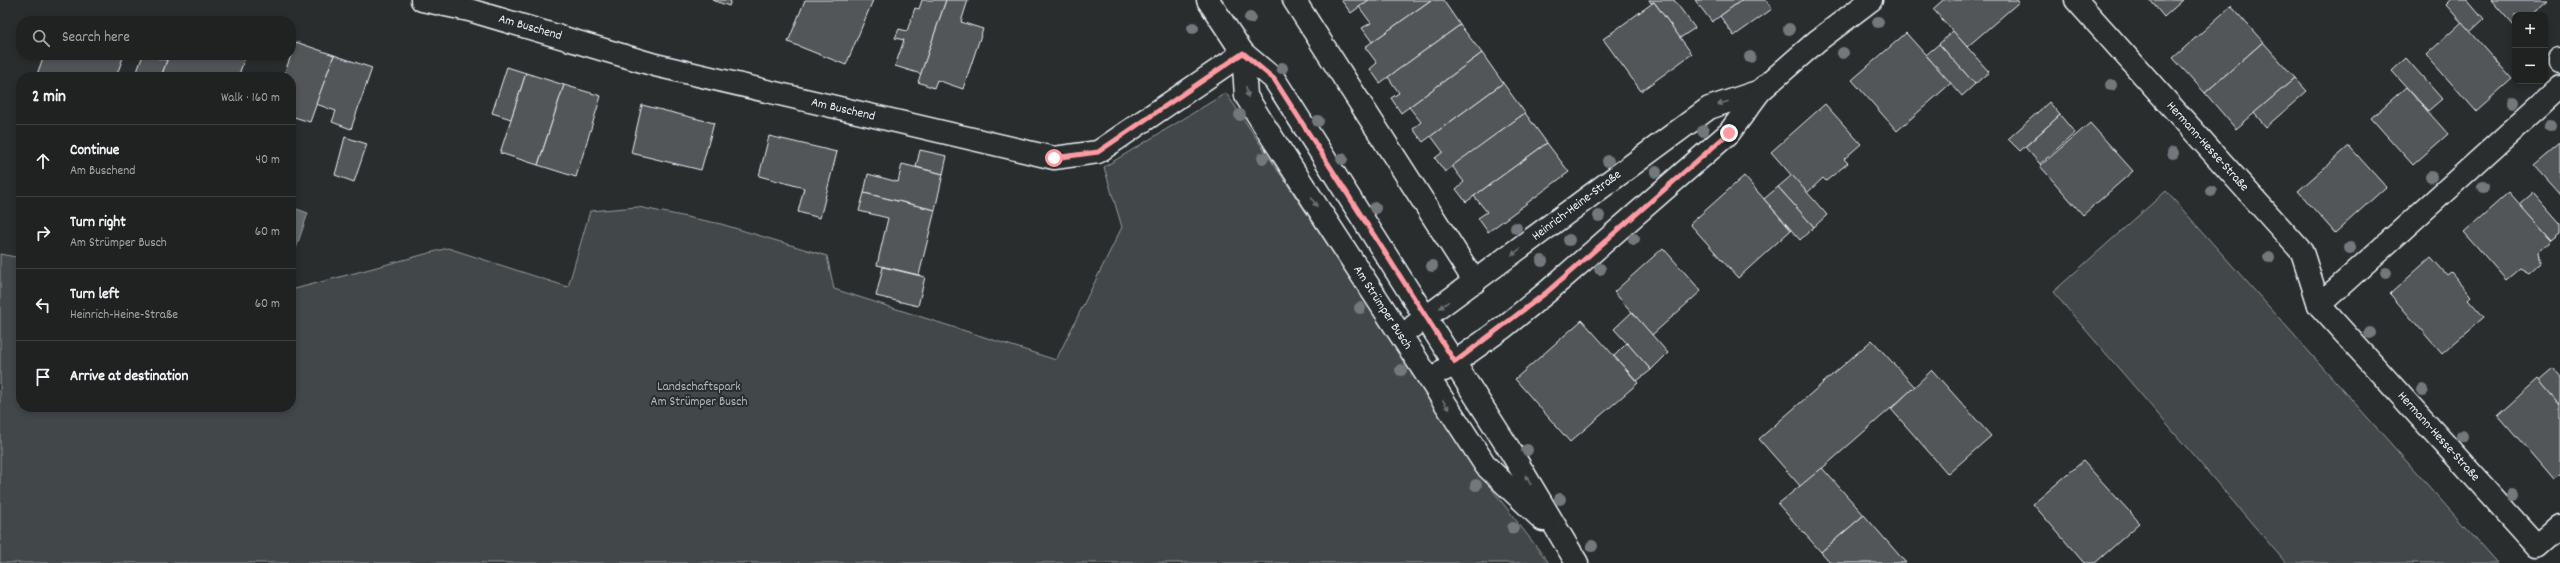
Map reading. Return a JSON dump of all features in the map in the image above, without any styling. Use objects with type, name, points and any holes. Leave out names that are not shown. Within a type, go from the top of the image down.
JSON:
[{"type":"street","name":"Am Buschend","points":[[422,0],[469,10],[655,65],[1054,158],[1098,152],[1243,53]]},
{"type":"street","name":"Am Strümper Busch","points":[[1208,0],[1243,53],[1274,79],[1455,362],[1578,563]]},
{"type":"street","points":[[1294,0],[1475,282]]},
{"type":"street","name":"Heinrich-Heine-Straße","points":[[1430,380],[1547,292],[1729,133],[1760,91],[1817,41],[1871,0]]},
{"type":"street","name":"Hermann-Hesse-Straße","points":[[2076,0],[2302,252],[2319,305],[2537,546],[2560,526]]},
{"type":"street","name":"Am Strümper Busch","points":[[1243,53],[1246,96],[1486,466],[1562,538]]},
{"type":"street","points":[[2319,305],[2560,87]]},
{"type":"street","name":"Heinrich-Heine-Straße","points":[[1401,336],[1709,108],[1760,91]]},
{"type":"green space","name":"Landschaftspark Am Strümper Busch","points":[[1226,93],[1488,484],[1549,563],[0,563],[0,254],[16,257],[16,412],[296,412],[296,289],[448,248],[568,287],[590,211],[638,207],[721,224],[827,256],[834,289],[1056,360],[1122,227],[1104,167]]},
{"type":"green space","points":[[2166,191],[2497,563],[2286,563],[2053,292]]},
{"type":"shaded area","points":[[296,209],[308,213],[296,248]]},
{"type":"building","points":[[712,0],[731,0],[729,6]]},
{"type":"building","points":[[805,0],[873,0],[846,65],[788,42]]},
{"type":"building","points":[[922,0],[946,0],[921,74],[895,66],[904,40],[895,38],[899,29],[907,31],[915,8],[919,9]]},
{"type":"building","points":[[946,0],[968,0],[961,22],[983,29],[963,89],[937,80],[934,88],[918,82]]},
{"type":"building","points":[[1341,0],[1369,0],[1351,13]]},
{"type":"building","points":[[1369,0],[1431,0],[1372,42],[1362,28],[1371,23],[1359,7]]},
{"type":"building","points":[[1431,0],[1443,0],[1460,25],[1380,83],[1370,69],[1377,63],[1365,47]]},
{"type":"building","points":[[1649,0],[1674,0],[1695,28],[1680,38],[1654,2],[1651,3]]},
{"type":"building","points":[[1695,0],[1742,0],[1712,22]]},
{"type":"building","points":[[1742,0],[1766,0],[1772,9],[1734,36],[1720,16]]},
{"type":"building","points":[[1943,0],[2017,0],[2019,2],[1967,47],[1933,9]]},
{"type":"building","points":[[2150,0],[2183,0],[2164,17]]},
{"type":"building","points":[[2451,0],[2468,0],[2484,19],[2470,32],[2446,5]]},
{"type":"building","points":[[2491,0],[2548,0],[2534,12],[2512,12],[2512,24]]},
{"type":"building","points":[[1654,2],[1692,54],[1641,91],[1603,39]]},
{"type":"building","points":[[2231,6],[2263,42],[2205,93],[2173,58]]},
{"type":"building","points":[[2462,22],[2512,79],[2476,111],[2426,55]]},
{"type":"building","points":[[1460,25],[1482,53],[1401,113],[1391,98],[1399,93],[1388,77]]},
{"type":"building","points":[[1953,31],[1989,72],[1975,84],[1939,44]]},
{"type":"building","points":[[1906,33],[1951,83],[1897,131],[1852,80]]},
{"type":"building","points":[[296,42],[334,55],[310,122],[296,118],[296,72],[285,72],[289,60],[296,60]]},
{"type":"building","points":[[2263,42],[2295,78],[2236,129],[2205,93]]},
{"type":"building","points":[[1939,44],[1975,84],[1962,96],[1926,55]]},
{"type":"building","points":[[1482,53],[1503,83],[1423,142],[1413,129],[1421,122],[1409,107]]},
{"type":"building","points":[[334,55],[372,68],[351,129],[332,122],[336,111],[316,104]]},
{"type":"building","points":[[2406,58],[2442,99],[2428,111],[2392,71]]},
{"type":"building","points":[[42,60],[122,60],[118,72],[38,72]]},
{"type":"building","points":[[141,60],[167,60],[163,72],[137,72]]},
{"type":"building","points":[[167,60],[244,60],[240,72],[163,72]]},
{"type":"building","points":[[507,67],[526,73],[511,119],[492,113]]},
{"type":"building","points":[[526,73],[564,85],[538,165],[500,153]]},
{"type":"building","points":[[2295,78],[2307,91],[2266,127],[2254,113]]},
{"type":"building","points":[[1503,83],[1525,113],[1445,172],[1435,158],[1443,152],[1431,136]]},
{"type":"building","points":[[564,85],[601,96],[576,177],[538,165]]},
{"type":"building","points":[[2406,87],[2448,134],[2413,165],[2371,118]]},
{"type":"building","points":[[2049,102],[2060,115],[2020,151],[2008,139]]},
{"type":"building","points":[[1825,104],[1861,144],[1844,159],[1848,163],[1826,181],[1823,178],[1807,193],[1771,152]]},
{"type":"building","points":[[642,105],[714,123],[701,170],[631,153]]},
{"type":"building","points":[[1525,113],[1547,143],[1466,202],[1456,189],[1464,182],[1452,166]]},
{"type":"building","points":[[2060,115],[2075,133],[2040,164],[2025,147]]},
{"type":"building","points":[[2090,123],[2133,171],[2083,215],[2040,166]]},
{"type":"building","points":[[769,136],[837,152],[820,218],[798,212],[804,188],[759,176]]},
{"type":"building","points":[[345,137],[367,144],[354,182],[335,175]]},
{"type":"building","points":[[1547,143],[1569,172],[1488,232],[1478,218],[1487,212],[1474,196]]},
{"type":"building","points":[[2560,144],[2560,195],[2534,166]]},
{"type":"building","points":[[2349,146],[2386,187],[2335,233],[2298,191]]},
{"type":"building","points":[[920,150],[947,156],[943,174],[916,167]]},
{"type":"building","points":[[902,164],[943,174],[935,210],[864,193],[868,174],[898,182]]},
{"type":"building","points":[[1792,175],[1827,215],[1814,227],[1778,187]]},
{"type":"building","points":[[1744,176],[1791,230],[1738,278],[1690,224]]},
{"type":"building","points":[[1778,187],[1814,227],[1800,240],[1764,199]]},
{"type":"building","points":[[2509,192],[2551,240],[2538,252],[2540,263],[2529,273],[2520,268],[2506,280],[2464,232]]},
{"type":"building","points":[[2533,192],[2560,223],[2560,233],[2551,240],[2519,204]]},
{"type":"building","points":[[864,193],[935,210],[919,275],[877,265],[888,218],[859,211]]},
{"type":"building","points":[[1663,248],[1701,291],[1652,335],[1614,292]]},
{"type":"building","points":[[2431,257],[2447,275],[2451,272],[2471,296],[2468,299],[2484,317],[2442,354],[2390,294]]},
{"type":"building","points":[[883,267],[925,277],[918,306],[876,296]]},
{"type":"building","points":[[1632,312],[1668,353],[1651,370],[1614,329]]},
{"type":"building","points":[[1582,320],[1638,383],[1570,442],[1515,379]]},
{"type":"building","points":[[1872,340],[1915,387],[1801,487],[1759,439]]},
{"type":"building","points":[[1627,343],[1651,370],[1637,381],[1614,356]]},
{"type":"building","points":[[2553,369],[2560,377],[2560,405],[2539,381]]},
{"type":"building","points":[[1932,370],[1991,436],[1948,474],[1891,409]]},
{"type":"building","points":[[2538,379],[2560,405],[2560,473],[2553,479],[2498,415]]},
{"type":"building","points":[[2083,461],[2140,523],[2095,563],[2084,563],[2033,504]]},
{"type":"building","points":[[1822,468],[1864,515],[1821,552],[1778,504]]},
{"type":"building","points":[[1864,515],[1906,563],[1831,563],[1821,552]]},
{"type":"route","points":[[1054,158],[1098,152],[1243,53],[1274,79],[1392,266],[1455,362],[1547,292],[1729,133]]}]
